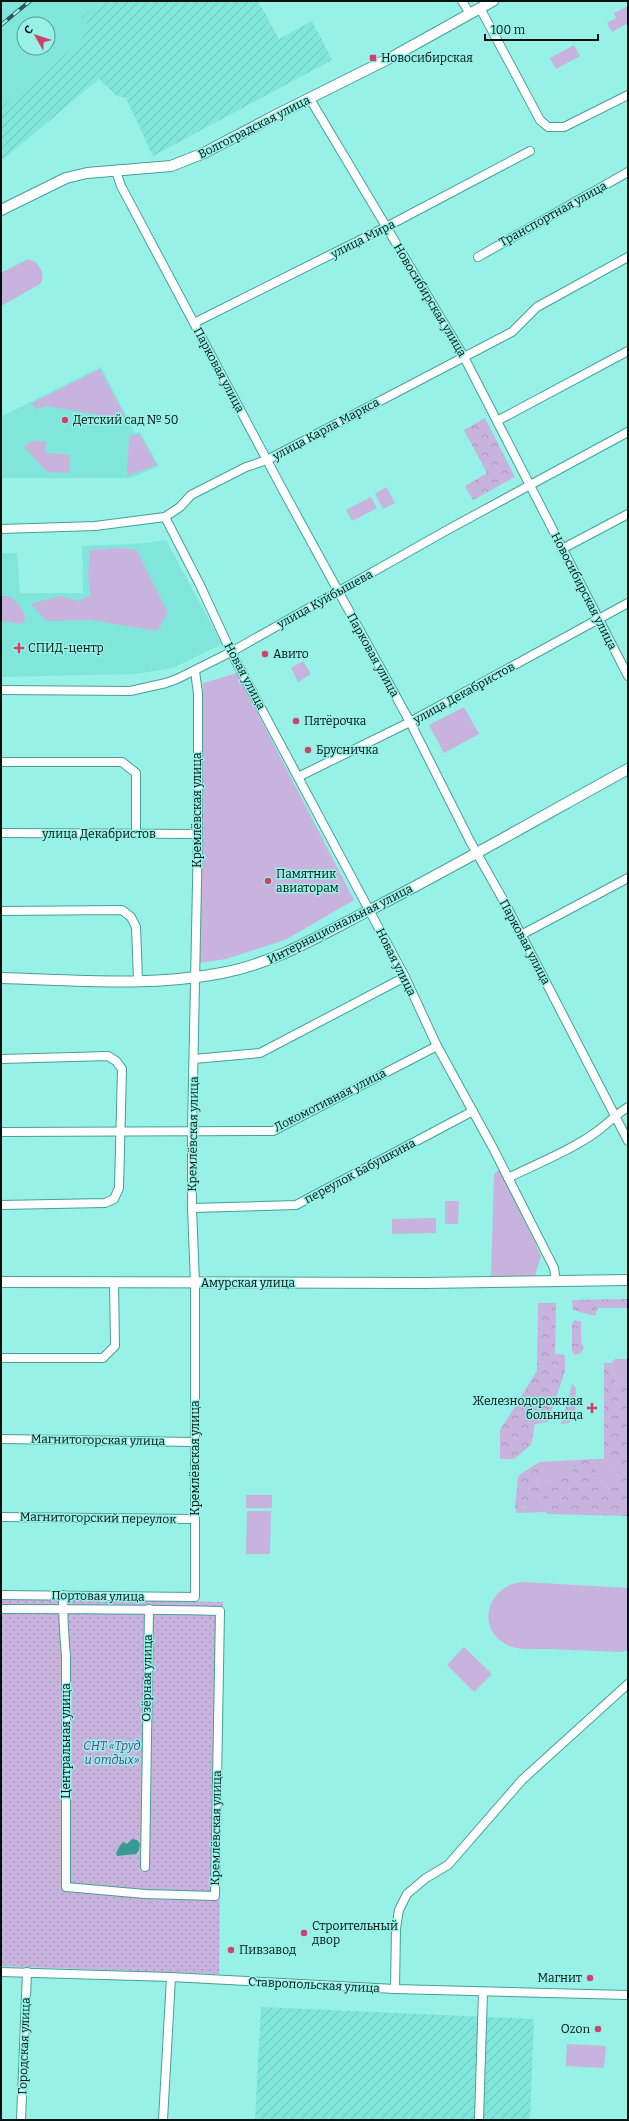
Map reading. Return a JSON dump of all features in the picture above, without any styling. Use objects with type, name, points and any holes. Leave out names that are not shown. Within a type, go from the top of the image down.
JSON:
[{"type":"street","points":[[462,1],[470,14]]},
{"type":"street","name":"Волгоградская улица","points":[[1,210],[66,178],[87,173],[171,166],[189,160],[310,99],[493,1]]},
{"type":"street","points":[[480,8],[540,120],[548,127],[564,127],[628,95]]},
{"type":"street","name":"Новосибирская улица","points":[[310,99],[464,357],[628,676]]},
{"type":"street","name":"улица Мира","points":[[194,323],[386,227],[530,151]]},
{"type":"street","name":"Парковая улица","points":[[116,171],[121,186],[267,460],[410,722],[476,854],[521,935],[628,1141]]},
{"type":"street","name":"Транспортная улица","points":[[478,256],[628,172]]},
{"type":"street","name":"улица Карла Маркса","points":[[1,529],[95,526],[165,517],[180,507],[191,495],[246,467],[267,460],[512,332],[537,307],[628,257]]},
{"type":"street","points":[[497,421],[628,351]]},
{"type":"street","name":"улица Куйбышева","points":[[1,690],[130,691],[166,684],[231,652],[338,591],[628,432]]},
{"type":"street","points":[[562,549],[628,514]]},
{"type":"street","name":"Новая улица","points":[[165,517],[200,585],[231,652],[405,977],[437,1046],[508,1178],[554,1268],[556,1282]]},
{"type":"street","name":"улица Декабристов","points":[[298,777],[410,722],[628,603]]},
{"type":"street","name":"Кремлёвская улица","points":[[195,671],[198,694],[198,834],[192,1131],[192,1208],[196,1283],[194,1442],[195,1596]]},
{"type":"street","points":[[1,762],[122,762],[126,764],[136,773],[136,834]]},
{"type":"street","name":"Интернациональная улица","points":[[1,978],[138,980],[195,977],[223,973],[263,962],[302,945],[476,854],[628,769]]},
{"type":"street","name":"улица Декабристов","points":[[1,833],[198,834]]},
{"type":"street","points":[[521,935],[628,878]]},
{"type":"street","points":[[1,911],[122,910],[131,917],[136,927],[138,980]]},
{"type":"street","points":[[194,1059],[260,1053],[405,977]]},
{"type":"street","name":"Локомотивная улица","points":[[1,1132],[273,1131],[437,1046]]},
{"type":"street","points":[[1,1059],[108,1056],[116,1061],[122,1069],[122,1131],[119,1188],[114,1199],[105,1203],[1,1204]]},
{"type":"street","points":[[508,1178],[561,1152],[599,1130],[614,1115],[628,1107]]},
{"type":"street","name":"переулок Бабушкина","points":[[192,1208],[296,1205],[473,1111]]},
{"type":"street","points":[[556,1282],[628,1280]]},
{"type":"street","name":"Амурская улица","points":[[1,1282],[556,1282]]},
{"type":"street","points":[[1,1358],[103,1358],[115,1346],[114,1282]]},
{"type":"street","name":"Магнитогорская улица","points":[[1,1439],[194,1442]]},
{"type":"street","name":"Магнитогорский переулок","points":[[1,1517],[195,1519]]},
{"type":"street","name":"Портовая улица","points":[[1,1595],[195,1596]]},
{"type":"street","name":"Центральная улица","points":[[63,1595],[62,1625],[66,1656],[66,1887]]},
{"type":"street","points":[[1,1608],[148,1609]]},
{"type":"street","name":"Кремлёвская улица","points":[[66,1887],[144,1894],[214,1896],[220,1611],[148,1609]]},
{"type":"street","name":"Озёрная улица","points":[[145,1866],[148,1609]]},
{"type":"street","points":[[395,1989],[396,1928],[399,1910],[407,1894],[426,1878],[448,1866],[522,1780],[628,1684]]},
{"type":"street","name":"Ставропольская улица","points":[[1,1972],[171,1977],[395,1989],[628,1995]]},
{"type":"street","name":"Городская улица","points":[[21,2120],[27,1972]]},
{"type":"street","points":[[163,2120],[171,1977]]},
{"type":"street","points":[[480,2120],[483,1992]]},
{"type":"shaded area","points":[[1,1],[102,1],[82,17],[89,25],[81,33],[83,34],[79,43],[1,108]]},
{"type":"shaded area","points":[[102,1],[258,1],[279,39],[312,21],[332,60],[153,156],[126,98],[117,96],[99,79],[1,161],[1,108],[79,43],[83,35],[81,33],[89,25],[82,17]]},
{"type":"shaded area","name":"Детский сад № 50","points":[[101,367],[135,433],[140,432],[159,466],[131,478],[1,478],[1,417]]},
{"type":"shaded area","points":[[166,540],[222,644],[173,668],[136,674],[1,677],[1,553],[17,553],[20,593],[83,593],[82,546],[148,543]]},
{"type":"shaded area","points":[[261,2007],[534,2019],[530,2120],[255,2120]]},
{"type":"green space","points":[[628,6],[628,23],[612,32],[607,23],[616,18],[614,13]]},
{"type":"green space","points":[[574,45],[580,56],[556,69],[550,58]]},
{"type":"green space","points":[[28,259],[36,262],[43,275],[42,281],[40,284],[1,306],[1,273]]},
{"type":"green space","points":[[100,369],[127,420],[47,406],[36,409],[32,403]]},
{"type":"green space","points":[[485,418],[515,477],[473,500],[465,486],[487,473],[464,430]]},
{"type":"green space","points":[[139,434],[157,465],[127,476],[129,436]]},
{"type":"green space","points":[[32,441],[46,441],[45,453],[70,455],[69,473],[47,472],[24,447]]},
{"type":"green space","points":[[386,487],[395,503],[383,509],[375,494]]},
{"type":"green space","points":[[371,497],[377,508],[352,521],[346,510]]},
{"type":"green space","points":[[116,548],[136,549],[168,613],[157,631],[91,620],[46,621],[31,604],[60,596],[78,601],[90,596],[88,573],[90,550]]},
{"type":"green space","points":[[1,596],[9,596],[20,606],[25,616],[25,620],[22,624],[1,621]]},
{"type":"green space","points":[[303,661],[311,674],[298,682],[291,668]]},
{"type":"green space","points":[[237,673],[354,900],[285,940],[226,959],[199,963],[203,683]]},
{"type":"green space","points":[[464,707],[479,734],[444,753],[429,725]]},
{"type":"green space","points":[[500,1168],[541,1256],[535,1276],[491,1276],[494,1174]]},
{"type":"green space","points":[[445,1201],[459,1201],[458,1224],[445,1224]]},
{"type":"green space","points":[[436,1218],[436,1233],[392,1234],[392,1219]]},
{"type":"green space","points":[[628,1299],[628,1308],[598,1308],[595,1316],[573,1310],[572,1300]]},
{"type":"green space","points":[[538,1303],[556,1303],[555,1354],[565,1355],[565,1371],[548,1422],[535,1424],[531,1445],[514,1459],[500,1459],[500,1430],[537,1371]]},
{"type":"green space","points":[[575,1320],[581,1322],[581,1342],[584,1348],[580,1354],[574,1355],[572,1351],[572,1323]]},
{"type":"green space","points":[[615,1359],[628,1359],[628,1374],[616,1386],[611,1363]]},
{"type":"green space","points":[[604,1363],[611,1363],[616,1386],[628,1374],[628,1516],[548,1514],[545,1512],[549,1506],[562,1503],[553,1498],[544,1500],[541,1495],[530,1505],[515,1508],[518,1476],[539,1462],[544,1469],[536,1476],[537,1485],[543,1481],[554,1482],[557,1478],[572,1477],[573,1464],[578,1460],[592,1459],[596,1468],[596,1477],[609,1488],[618,1481],[617,1468],[604,1459]]},
{"type":"green space","points":[[572,1384],[576,1388],[575,1416],[569,1423],[561,1424]]},
{"type":"green space","points":[[592,1459],[604,1459],[617,1468],[618,1481],[610,1489],[596,1477],[596,1468]]},
{"type":"green space","points":[[578,1460],[573,1464],[572,1477],[557,1478],[554,1482],[543,1481],[537,1486],[536,1476],[544,1469],[539,1462]]},
{"type":"green space","points":[[246,1495],[272,1495],[272,1508],[246,1508]]},
{"type":"green space","points":[[541,1495],[559,1499],[562,1503],[549,1506],[545,1512],[517,1513],[515,1508],[525,1508]]},
{"type":"green space","points":[[247,1511],[271,1511],[270,1554],[246,1554]]},
{"type":"green space","points":[[522,1582],[628,1588],[628,1650],[622,1652],[525,1649],[512,1647],[500,1641],[493,1632],[489,1622],[489,1612],[492,1601],[499,1592],[509,1585]]},
{"type":"green space","name":"СНТ «Труд и отдых»","points":[[1,1599],[223,1602],[219,1974],[1,1966]]},
{"type":"green space","points":[[464,1647],[492,1674],[474,1692],[447,1665]]},
{"type":"green space","points":[[567,2044],[606,2046],[604,2068],[566,2066]]},
{"type":"water","points":[[132,1839],[137,1840],[140,1844],[139,1850],[136,1854],[117,1856],[116,1853],[121,1844],[124,1842],[127,1844]]},
{"type":"railway","points":[[1,25],[30,1]]},
{"type":"place","name":"Новосибирская","points":[[373,58]]},
{"type":"place","name":"Детский сад № 50","points":[[65,420]]},
{"type":"place","name":"СПИД-центр","points":[[19,648]]},
{"type":"place","name":"Авито","points":[[265,654]]},
{"type":"place","name":"Пятёрочка","points":[[296,721]]},
{"type":"place","name":"Брусничка","points":[[308,750]]},
{"type":"place","name":"Памятник авиаторам","points":[[268,881]]},
{"type":"place","name":"Железнодорожная больница","points":[[592,1408]]},
{"type":"place","name":"Строительный двор","points":[[304,1933]]},
{"type":"place","name":"Пивзавод","points":[[231,1950]]},
{"type":"place","name":"Магнит","points":[[590,1978]]},
{"type":"place","name":"Ozon","points":[[598,2029]]}]
